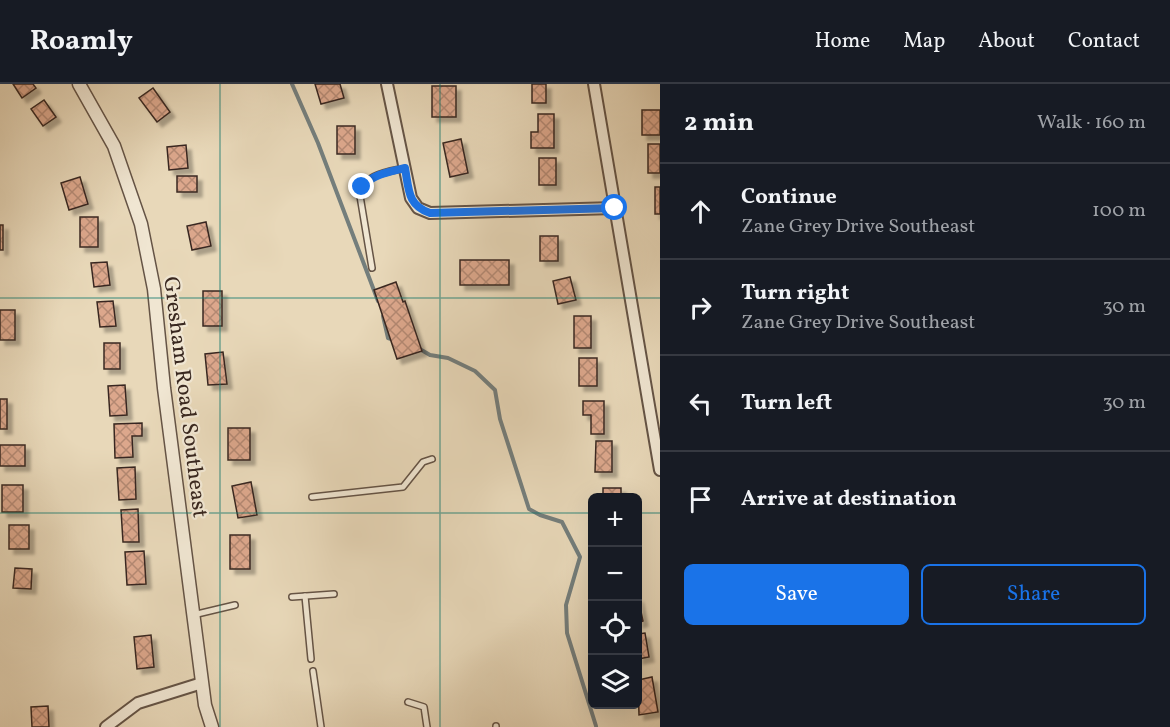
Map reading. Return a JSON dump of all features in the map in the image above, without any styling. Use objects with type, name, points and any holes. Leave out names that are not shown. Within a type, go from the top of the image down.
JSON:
[{"type":"street","name":"Gresham Road Southeast","points":[[79,84],[114,146],[141,224],[154,289],[205,705],[212,727]]},
{"type":"street","points":[[387,84],[411,198],[418,208],[430,213],[615,208]]},
{"type":"street","points":[[594,84],[660,470]]},
{"type":"street","points":[[106,727],[138,703],[202,683]]},
{"type":"lane","points":[[372,268],[360,196],[362,187],[368,180],[380,174],[405,168]]},
{"type":"lane","points":[[312,497],[402,487],[423,462],[432,459]]},
{"type":"lane","points":[[292,597],[334,594]]},
{"type":"lane","points":[[305,596],[311,659]]},
{"type":"lane","points":[[193,615],[235,605]]},
{"type":"lane","points":[[313,671],[321,727]]},
{"type":"lane","points":[[408,702],[424,707],[427,727]]},
{"type":"building","points":[[13,84],[33,84],[36,88],[22,98]]},
{"type":"building","points":[[315,84],[340,84],[344,98],[321,104]]},
{"type":"building","points":[[532,84],[546,84],[546,103],[532,103]]},
{"type":"building","points":[[432,86],[456,86],[456,117],[432,117]]},
{"type":"building","points":[[153,88],[170,112],[157,122],[139,98]]},
{"type":"building","points":[[44,100],[56,117],[43,126],[31,109]]},
{"type":"building","points":[[642,110],[660,110],[660,135],[642,135]]},
{"type":"building","points":[[538,114],[554,114],[554,148],[531,148],[531,132],[538,132]]},
{"type":"building","points":[[337,126],[355,126],[355,154],[337,154]]},
{"type":"building","points":[[461,139],[468,173],[450,177],[443,143]]},
{"type":"building","points":[[648,144],[660,144],[660,173],[648,173]]},
{"type":"building","points":[[186,145],[188,168],[169,170],[167,147]]},
{"type":"building","points":[[539,158],[556,158],[556,185],[539,185]]},
{"type":"building","points":[[177,176],[197,176],[197,192],[177,192]]},
{"type":"building","points":[[80,177],[88,204],[69,210],[61,183]]},
{"type":"building","points":[[655,187],[660,187],[660,214],[655,214]]},
{"type":"building","points":[[80,217],[98,217],[98,247],[80,247]]},
{"type":"building","points":[[206,222],[211,246],[192,250],[187,226]]},
{"type":"building","points":[[0,225],[3,225],[3,250],[0,250]]},
{"type":"building","points":[[540,236],[558,236],[558,261],[540,261]]},
{"type":"building","points":[[460,260],[509,260],[509,285],[460,285]]},
{"type":"building","points":[[107,262],[110,285],[94,287],[91,263]]},
{"type":"building","points":[[570,277],[576,300],[558,304],[553,281]]},
{"type":"building","points":[[396,282],[422,351],[397,359],[374,290]]},
{"type":"building","points":[[203,291],[222,291],[222,326],[203,326]]},
{"type":"building","points":[[113,301],[116,326],[100,327],[97,302]]},
{"type":"building","points":[[0,310],[15,310],[15,340],[0,340]]},
{"type":"building","points":[[574,316],[591,316],[591,348],[574,348]]},
{"type":"building","points":[[104,343],[120,343],[120,369],[104,369]]},
{"type":"building","points":[[223,352],[227,384],[208,385],[205,354]]},
{"type":"building","points":[[579,358],[597,358],[597,386],[579,386]]},
{"type":"building","points":[[125,385],[127,415],[110,416],[108,386]]},
{"type":"building","points":[[0,399],[7,399],[7,429],[0,429]]},
{"type":"building","points":[[583,401],[604,401],[604,434],[591,434],[591,415],[583,415]]},
{"type":"building","points":[[142,423],[142,436],[132,436],[133,457],[115,458],[114,424]]},
{"type":"building","points":[[228,428],[250,428],[250,460],[228,460]]},
{"type":"building","points":[[596,441],[612,441],[612,472],[595,472]]},
{"type":"building","points":[[0,445],[25,445],[25,466],[0,466]]},
{"type":"building","points":[[135,467],[136,499],[119,500],[117,468]]},
{"type":"building","points":[[251,482],[257,515],[238,518],[232,486]]},
{"type":"building","points":[[2,485],[23,485],[23,512],[2,512]]},
{"type":"building","points":[[603,488],[621,488],[621,493],[603,493]]},
{"type":"building","points":[[138,509],[139,542],[123,542],[121,510]]},
{"type":"building","points":[[9,525],[29,525],[29,549],[9,549]]},
{"type":"building","points":[[230,535],[250,535],[250,569],[230,569]]},
{"type":"building","points":[[144,551],[146,584],[127,585],[125,552]]},
{"type":"building","points":[[15,568],[32,569],[31,589],[13,588]]},
{"type":"building","points":[[642,633],[645,633],[649,657],[642,658],[642,655]]},
{"type":"building","points":[[151,635],[154,667],[137,669],[134,637]]},
{"type":"building","points":[[652,677],[658,712],[639,715],[639,709],[642,709],[642,679]]},
{"type":"building","points":[[48,706],[49,727],[32,727],[31,707]]},
{"type":"waterway","points":[[292,84],[318,143],[378,301]]},
{"type":"waterway","points":[[383,316],[388,338],[394,340]]},
{"type":"waterway","points":[[418,348],[430,355],[448,358],[475,371],[495,390],[500,419],[529,509],[562,522],[580,557],[566,605],[567,633],[596,726]]},
{"type":"route","points":[[362,187],[368,180],[380,174],[405,168],[411,198],[418,208],[430,213],[615,208]]}]
